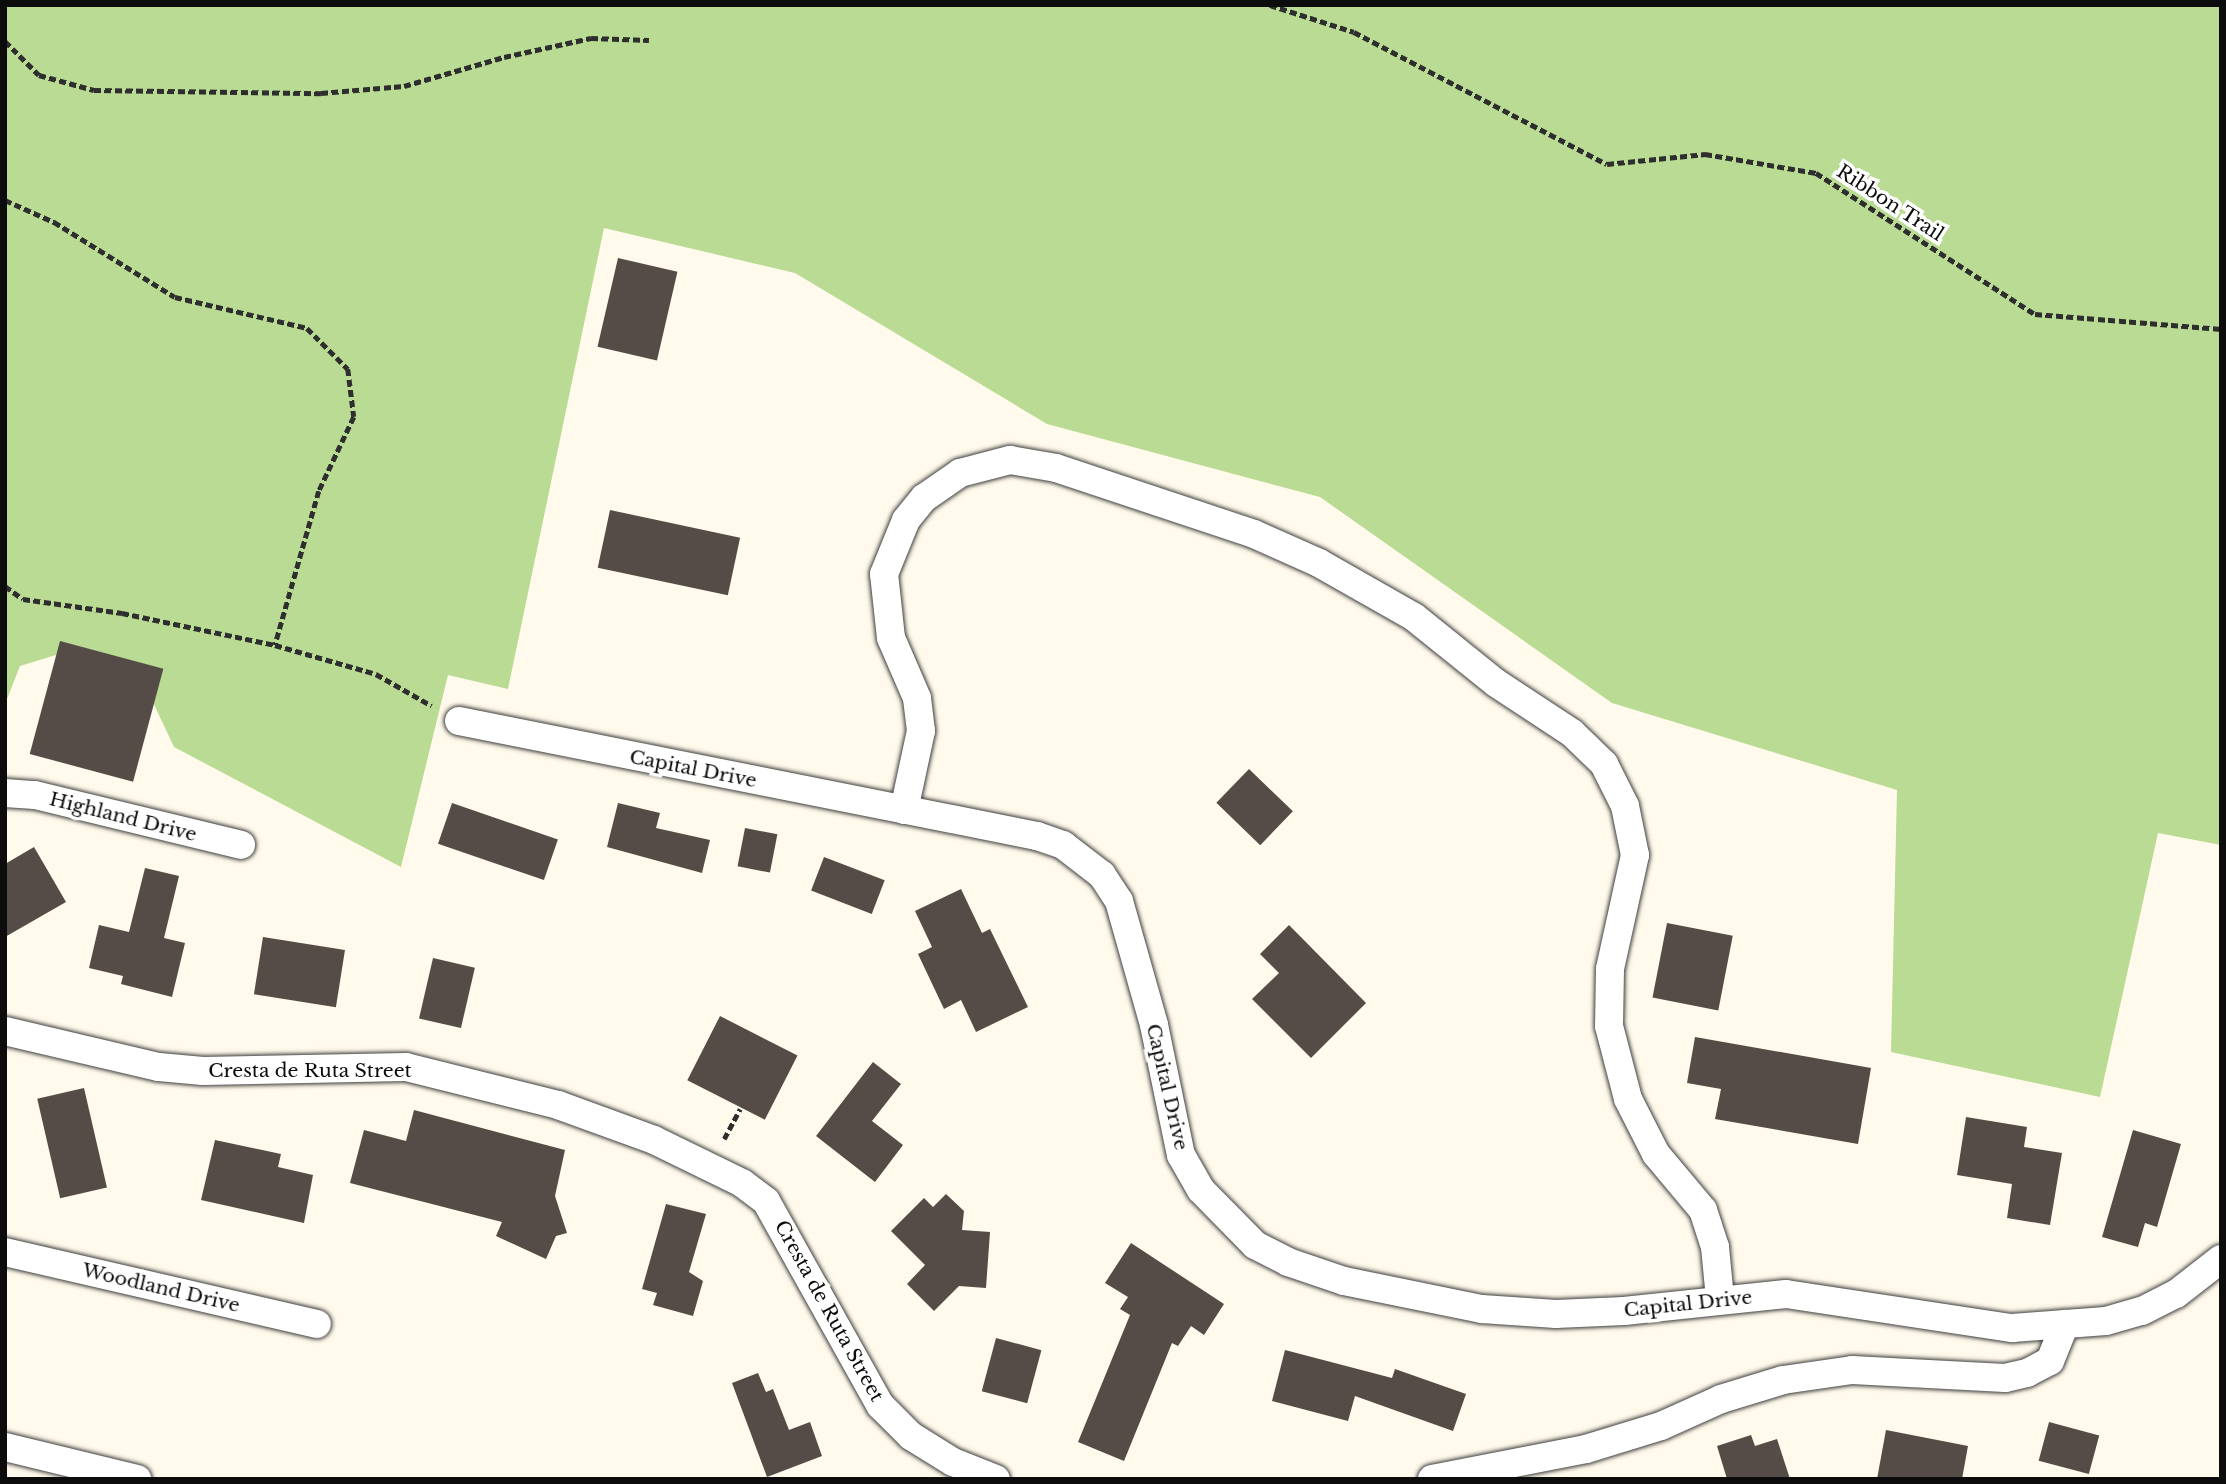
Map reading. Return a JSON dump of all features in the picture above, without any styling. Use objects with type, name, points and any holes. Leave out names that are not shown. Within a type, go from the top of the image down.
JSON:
[{"type":"street","points":[[904,810],[921,731],[917,698],[891,638],[884,574],[906,520],[923,498],[960,473],[1010,460],[1056,468],[1254,534],[1319,563],[1414,617],[1496,683],[1573,733],[1604,764],[1625,806],[1635,855],[1610,969],[1609,1026],[1628,1099],[1651,1143],[1703,1210],[1715,1247],[1720,1299]]},
{"type":"street","name":"Capital Drive","points":[[459,721],[1038,836],[1063,845],[1102,875],[1119,901],[1154,1025],[1181,1155],[1201,1190],[1255,1245],[1288,1262],[1344,1281],[1482,1309],[1569,1313],[1786,1294],[2012,1328],[2106,1321],[2141,1311],[2176,1294],[2221,1259]]},
{"type":"street","name":"Highland Drive","points":[[5,793],[35,796],[240,845]]},
{"type":"street","name":"Cresta de Ruta Street","points":[[5,1031],[159,1067],[203,1071],[406,1067],[558,1105],[654,1140],[742,1183],[766,1201],[880,1405],[911,1436],[953,1462],[996,1479]]},
{"type":"street","name":"Woodland Drive","points":[[5,1252],[317,1324]]},
{"type":"street","points":[[1432,1479],[1586,1449],[1661,1426],[1721,1399],[1783,1380],[1852,1370],[2006,1378],[2027,1373],[2050,1362],[2065,1324]]},
{"type":"street","points":[[5,1447],[137,1479]]},
{"type":"street","points":[[5,1461],[42,1456]]},
{"type":"path","name":"Ribbon Trail","points":[[1270,5],[1354,32],[1607,164],[1705,153],[1816,173],[2035,314],[2221,329]]},
{"type":"path","points":[[5,41],[39,75],[94,90],[321,93],[404,86],[504,57],[591,38],[649,40]]},
{"type":"path","points":[[5,201],[54,222],[175,297],[307,328],[348,369],[354,417],[319,491],[275,645]]},
{"type":"path","points":[[5,586],[23,599],[122,613],[275,645],[376,674],[459,721]]},
{"type":"path","points":[[721,1144],[740,1109]]},
{"type":"green space","points":[[5,5],[2221,5],[2221,845],[2158,833],[2100,1097],[1891,1052],[1897,790],[1612,703],[1320,497],[1047,424],[795,273],[604,228],[508,689],[448,675],[401,867],[174,747],[142,679],[79,648],[20,666],[5,704]]},
{"type":"building","points":[[618,258],[677,272],[657,360],[598,347]]},
{"type":"building","points":[[610,510],[740,538],[728,595],[598,568]]},
{"type":"building","points":[[60,641],[163,669],[133,782],[30,754]]},
{"type":"building","points":[[1249,769],[1293,811],[1260,845],[1216,803]]},
{"type":"building","points":[[452,803],[558,839],[544,880],[438,844]]},
{"type":"building","points":[[618,803],[660,813],[656,828],[710,840],[702,873],[607,847]]},
{"type":"building","points":[[745,828],[777,834],[770,873],[738,866]]},
{"type":"building","points":[[34,847],[66,902],[5,937],[5,864]]},
{"type":"building","points":[[824,857],[885,880],[872,914],[811,891]]},
{"type":"building","points":[[145,868],[179,876],[164,938],[185,943],[172,997],[121,984],[123,976],[89,968],[99,925],[129,932]]},
{"type":"building","points":[[961,889],[982,933],[990,929],[1028,1007],[976,1032],[961,1000],[944,1009],[918,954],[932,947],[915,911]]},
{"type":"building","points":[[1667,923],[1733,936],[1718,1010],[1652,998]]},
{"type":"building","points":[[1289,925],[1366,1003],[1311,1058],[1252,999],[1279,973],[1260,954]]},
{"type":"building","points":[[263,937],[345,950],[336,1007],[254,994]]},
{"type":"building","points":[[433,958],[475,968],[461,1028],[419,1018]]},
{"type":"building","points":[[720,1016],[798,1055],[765,1120],[687,1080]]},
{"type":"building","points":[[1695,1037],[1871,1068],[1858,1144],[1715,1119],[1721,1089],[1687,1083]]},
{"type":"building","points":[[873,1062],[901,1084],[872,1121],[903,1145],[875,1182],[816,1136]]},
{"type":"building","points":[[84,1088],[107,1187],[60,1198],[37,1099]]},
{"type":"building","points":[[414,1110],[565,1150],[555,1196],[567,1233],[556,1236],[546,1259],[496,1236],[502,1222],[350,1183],[364,1130],[406,1141]]},
{"type":"building","points":[[1966,1117],[2027,1127],[2024,1147],[2062,1153],[2050,1225],[2007,1218],[2012,1184],[1957,1175]]},
{"type":"building","points":[[2133,1130],[2181,1144],[2157,1227],[2145,1223],[2138,1247],[2102,1237]]},
{"type":"building","points":[[215,1140],[281,1154],[278,1167],[313,1175],[304,1223],[201,1200]]},
{"type":"building","points":[[946,1194],[964,1211],[962,1230],[990,1232],[986,1288],[959,1286],[934,1311],[907,1284],[925,1265],[891,1231],[924,1198],[933,1207]]},
{"type":"building","points":[[666,1204],[706,1214],[689,1272],[703,1281],[693,1316],[653,1305],[657,1293],[642,1289]]},
{"type":"building","points":[[1131,1243],[1224,1304],[1204,1335],[1191,1326],[1178,1346],[1172,1343],[1124,1461],[1078,1442],[1130,1315],[1120,1309],[1128,1297],[1105,1283]]},
{"type":"building","points":[[996,1338],[1041,1350],[1027,1403],[982,1391]]},
{"type":"building","points":[[1285,1350],[1392,1378],[1395,1369],[1466,1394],[1453,1431],[1355,1396],[1348,1421],[1272,1401]]},
{"type":"building","points":[[758,1373],[766,1392],[773,1389],[789,1430],[810,1422],[822,1456],[767,1477],[732,1383]]},
{"type":"building","points":[[2049,1422],[2099,1435],[2089,1474],[2039,1461]]},
{"type":"building","points":[[1886,1430],[1968,1446],[1962,1479],[1877,1479]]},
{"type":"building","points":[[1751,1435],[1755,1446],[1777,1439],[1790,1479],[1727,1479],[1717,1446]]}]
